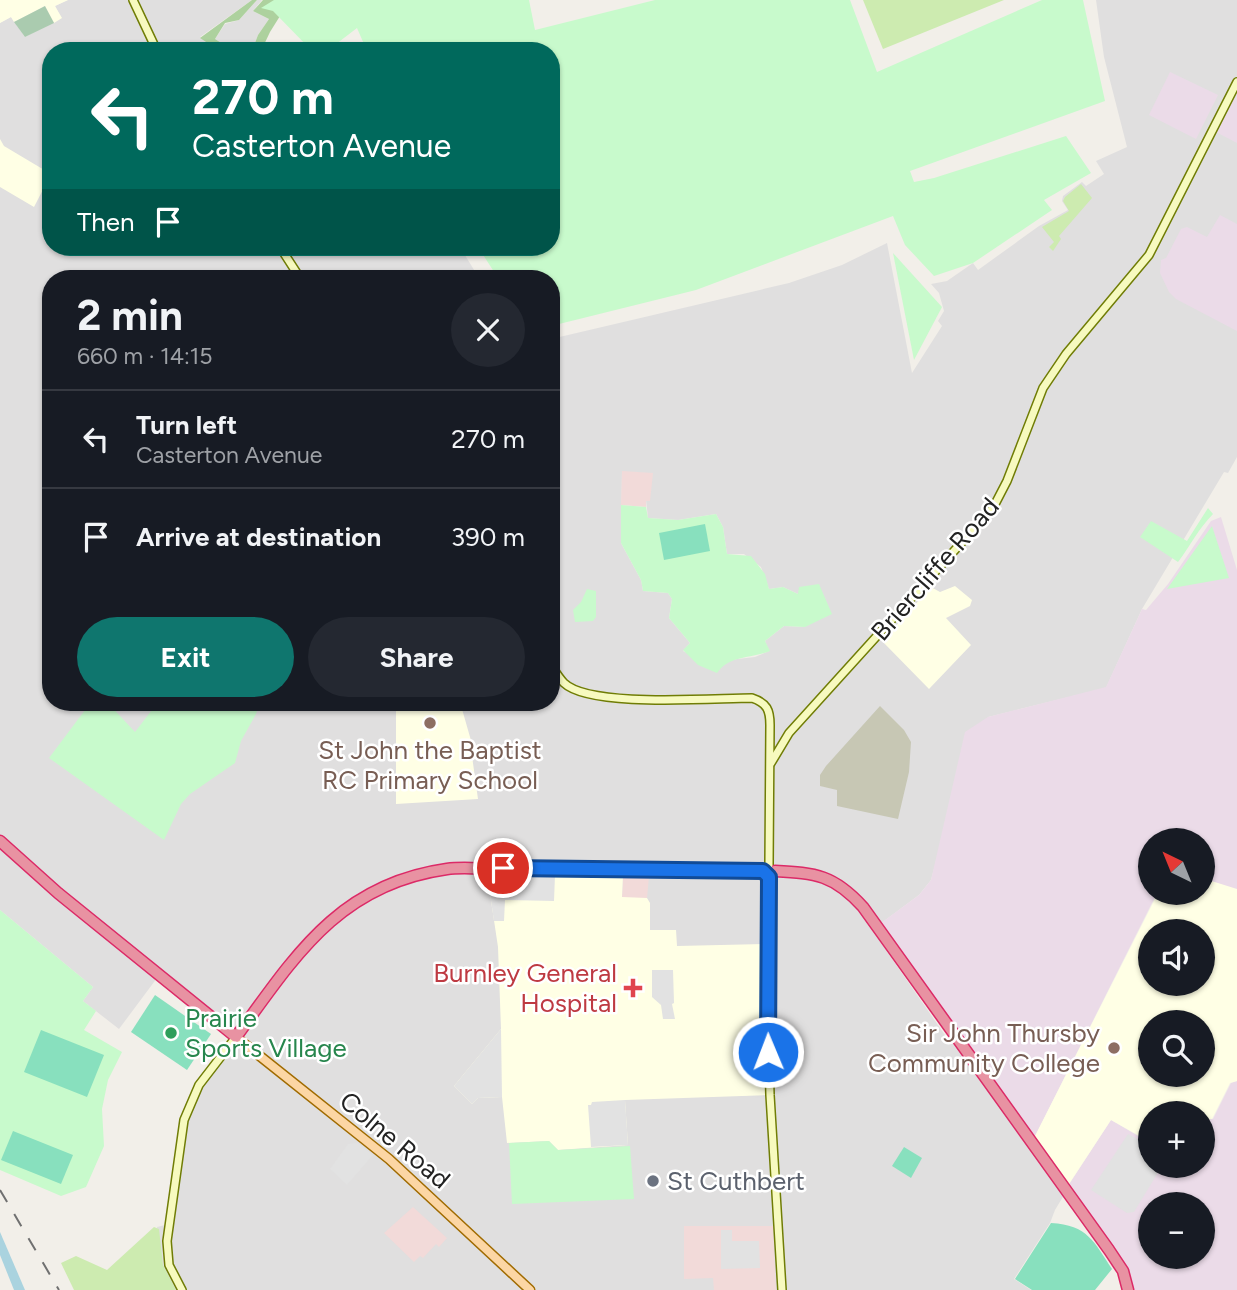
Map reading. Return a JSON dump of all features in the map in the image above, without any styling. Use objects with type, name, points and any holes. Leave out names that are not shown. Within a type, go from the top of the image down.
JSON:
[{"type":"highway","name":"Colne Road","points":[[0,841],[58,893],[236,1037]]},
{"type":"highway","points":[[236,1037],[279,978],[323,927],[376,890],[404,880],[447,869],[490,868],[814,873],[824,876],[851,894],[863,907],[1109,1250],[1123,1271],[1128,1290]]},
{"type":"main road","name":"Colne Road","points":[[236,1037],[389,1159],[530,1290]]},
{"type":"street","points":[[134,0],[153,42]]},
{"type":"street","name":"Briercliffe Road","points":[[771,763],[779,746],[987,517],[1007,481],[1043,388],[1052,372],[1149,256],[1237,82]]},
{"type":"street","name":"Briercliffe Road","points":[[560,677],[565,684],[592,696],[619,699],[752,698],[762,703],[769,712],[769,1095],[782,1290]]},
{"type":"street","points":[[769,741],[779,746]]},
{"type":"street","points":[[182,1290],[169,1265],[167,1241],[184,1120],[199,1085],[236,1037]]},
{"type":"shaded area","points":[[0,0],[68,0],[55,6],[62,18],[54,23],[45,6],[14,22],[11,17],[0,23]]},
{"type":"shaded area","points":[[68,0],[252,0],[200,37],[207,42],[42,42],[42,256],[466,256],[474,270],[42,270],[42,711],[560,711],[560,337],[789,283],[842,265],[887,243],[912,373],[942,326],[938,321],[944,311],[939,293],[931,284],[947,281],[973,263],[978,270],[1039,226],[1068,210],[1062,201],[1063,196],[1082,182],[1086,186],[1104,174],[1096,161],[1127,147],[1104,57],[1096,0],[1237,0],[1237,457],[1228,473],[1224,472],[1142,609],[1106,688],[988,717],[939,850],[931,880],[919,895],[872,930],[949,1041],[953,1041],[1064,1195],[1050,1223],[1014,1279],[1031,1290],[176,1290],[172,1286],[163,1265],[157,1227],[165,1225],[193,1098],[231,1037],[157,978],[119,1029],[83,1001],[93,987],[0,910],[0,23],[11,17],[25,37],[61,18],[55,6]],"holes":[[[622,472],[649,501],[646,500],[648,518],[678,520],[716,514],[723,527],[727,554],[744,554],[761,567],[769,589],[783,587],[798,594],[805,627],[784,626],[765,641],[769,651],[755,657],[729,660],[720,668],[683,651],[690,643],[669,618],[672,599],[668,593],[643,591],[641,580],[621,543]]]},
{"type":"shaded area","points":[[257,0],[262,0],[253,11],[269,19],[255,42],[220,42],[215,39],[225,24],[239,20]]},
{"type":"shaded area","points":[[45,6],[54,23],[25,37],[14,22]]},
{"type":"shaded area","points":[[1170,72],[1218,95],[1196,139],[1149,115]]},
{"type":"shaded area","points":[[1237,90],[1237,143],[1216,132]]},
{"type":"shaded area","points":[[0,139],[4,146],[42,169],[42,191],[34,207],[0,187]]},
{"type":"shaded area","points":[[1220,215],[1237,224],[1237,331],[1176,299],[1169,292],[1160,273],[1161,260],[1166,258],[1181,229],[1187,227],[1207,237]]},
{"type":"shaded area","points":[[622,471],[653,473],[650,501],[646,501],[646,507],[621,505]]},
{"type":"shaded area","points":[[1221,517],[1237,570],[1237,891],[1215,885],[1215,828],[1138,828],[1138,905],[1151,905],[1144,919],[1138,919],[1138,931],[1034,1138],[881,923],[919,895],[931,880],[965,732],[988,717],[1106,687],[1142,609],[1146,610],[1168,584],[1211,521]]},
{"type":"shaded area","points":[[955,586],[972,600],[970,606],[946,618],[971,645],[929,689],[882,641],[931,587],[940,592]]},
{"type":"shaded area","points":[[880,706],[904,730],[911,742],[909,772],[898,819],[837,806],[837,790],[820,786],[820,775],[826,766]]},
{"type":"shaded area","points":[[396,711],[463,711],[472,744],[469,750],[478,799],[396,804]]},
{"type":"shaded area","name":"Burnley General Hospital","points":[[487,874],[623,876],[622,897],[647,898],[650,903],[650,930],[676,930],[677,946],[767,944],[770,1095],[625,1100],[628,1145],[558,1150],[549,1141],[507,1143],[502,1097],[478,1098],[472,1104],[454,1086],[501,1029],[498,947]]},
{"type":"shaded area","points":[[487,874],[555,875],[554,901],[505,900],[504,921],[494,921]]},
{"type":"shaded area","points":[[623,876],[649,876],[647,898],[622,898]]},
{"type":"shaded area","name":"Sir John Thursby Community College","points":[[1215,882],[1237,889],[1237,1081],[1230,1083],[1215,1113],[1215,1101],[1138,1101],[1138,1135],[1111,1120],[1069,1184],[1034,1138],[1138,933],[1138,996],[1215,996],[1215,919],[1145,919],[1152,905],[1215,905]]},
{"type":"shaded area","points":[[652,970],[673,970],[672,1004],[675,1019],[663,1019],[661,1005],[652,997]]},
{"type":"shaded area","points":[[501,1029],[502,1097],[478,1098],[472,1104],[454,1086]]},
{"type":"shaded area","points":[[1237,1081],[1237,1290],[1131,1290],[1068,1186],[1111,1120],[1138,1136],[1138,1178],[1215,1178],[1215,1115],[1231,1083]]},
{"type":"shaded area","points":[[625,1100],[628,1145],[591,1147],[588,1105],[592,1102]]},
{"type":"shaded area","points":[[1128,1134],[1138,1139],[1138,1178],[1155,1178],[1146,1192],[1138,1192],[1138,1205],[1134,1212],[1127,1213],[1091,1190]]},
{"type":"shaded area","points":[[358,1143],[373,1155],[347,1185],[330,1169],[348,1144]]},
{"type":"shaded area","points":[[413,1207],[447,1238],[439,1247],[436,1244],[423,1258],[420,1256],[414,1262],[384,1233]]},
{"type":"shaded area","points":[[684,1226],[773,1226],[776,1290],[714,1290],[713,1278],[684,1279]]},
{"type":"shaded area","points":[[721,1230],[732,1230],[732,1241],[759,1241],[760,1268],[721,1269]]},
{"type":"green space","points":[[252,0],[257,0],[239,20],[225,23],[215,39],[220,42],[206,42],[200,38]]},
{"type":"green space","points":[[263,0],[290,0],[265,42],[255,42],[269,19],[253,11]]},
{"type":"green space","points":[[274,0],[529,0],[535,30],[655,0],[850,0],[877,72],[1042,0],[1083,0],[1105,101],[910,171],[914,182],[934,178],[1066,136],[1091,173],[1044,200],[1052,210],[973,263],[934,276],[905,245],[893,216],[696,290],[560,324],[560,270],[493,270],[484,256],[560,256],[560,42],[363,42],[357,28],[339,42],[303,42],[273,11],[261,8]]},
{"type":"green space","points":[[863,0],[1004,0],[883,49]]},
{"type":"green space","points":[[1081,184],[1092,198],[1059,236],[1061,239],[1053,251],[1049,247],[1054,242],[1042,227],[1069,211],[1063,201]]},
{"type":"green space","points":[[893,253],[942,307],[914,360]]},
{"type":"green space","points":[[621,505],[646,507],[648,518],[678,520],[716,514],[723,527],[727,554],[751,556],[765,574],[769,589],[783,587],[798,594],[799,587],[819,584],[832,614],[805,627],[784,626],[765,641],[770,651],[734,660],[717,673],[698,665],[683,650],[690,643],[669,618],[672,599],[668,593],[643,591],[641,580],[621,543]]},
{"type":"green space","points":[[1208,508],[1213,514],[1178,562],[1140,537],[1151,521],[1187,541]]},
{"type":"green space","points":[[705,524],[710,551],[664,560],[659,533]]},
{"type":"green space","points":[[1212,526],[1229,578],[1167,589]]},
{"type":"green space","points":[[587,589],[596,591],[596,617],[593,621],[575,622],[573,610],[581,602]]},
{"type":"green space","points":[[84,711],[115,711],[135,732],[151,711],[257,711],[241,741],[235,763],[190,794],[181,804],[164,840],[49,758]]},
{"type":"green space","points":[[0,910],[93,987],[83,1001],[96,1011],[84,1030],[122,1052],[108,1080],[102,1109],[104,1146],[86,1187],[61,1196],[0,1170]]},
{"type":"green space","name":"Prairie Sports Village","points":[[155,995],[211,1034],[187,1070],[131,1032]]},
{"type":"green space","points":[[41,1030],[104,1055],[87,1097],[24,1072]]},
{"type":"green space","points":[[13,1131],[73,1155],[61,1184],[1,1160]]},
{"type":"green space","points":[[549,1141],[558,1150],[630,1146],[634,1199],[512,1204],[509,1143]]},
{"type":"green space","points":[[904,1147],[922,1158],[911,1178],[892,1166]]},
{"type":"green space","points":[[1051,1223],[1064,1224],[1082,1231],[1112,1269],[1095,1290],[1032,1290],[1015,1279]]},
{"type":"green space","points":[[154,1227],[159,1229],[163,1265],[176,1290],[74,1290],[61,1263],[76,1256],[107,1270]]},
{"type":"water","points":[[0,1232],[25,1290],[14,1290],[0,1255]]},
{"type":"railway","points":[[0,1190],[59,1290]]},
{"type":"place","name":"St John the Baptist RC Primary School","points":[[430,723]]},
{"type":"place","name":"Burnley General Hospital","points":[[633,988]]},
{"type":"place","name":"Prairie Sports Village","points":[[171,1033]]},
{"type":"place","name":"Sir John Thursby Community College","points":[[1114,1048]]},
{"type":"place","name":"St Cuthbert","points":[[653,1181]]},
{"type":"route","points":[[503,868],[763,871],[769,877],[768,1052]]}]
